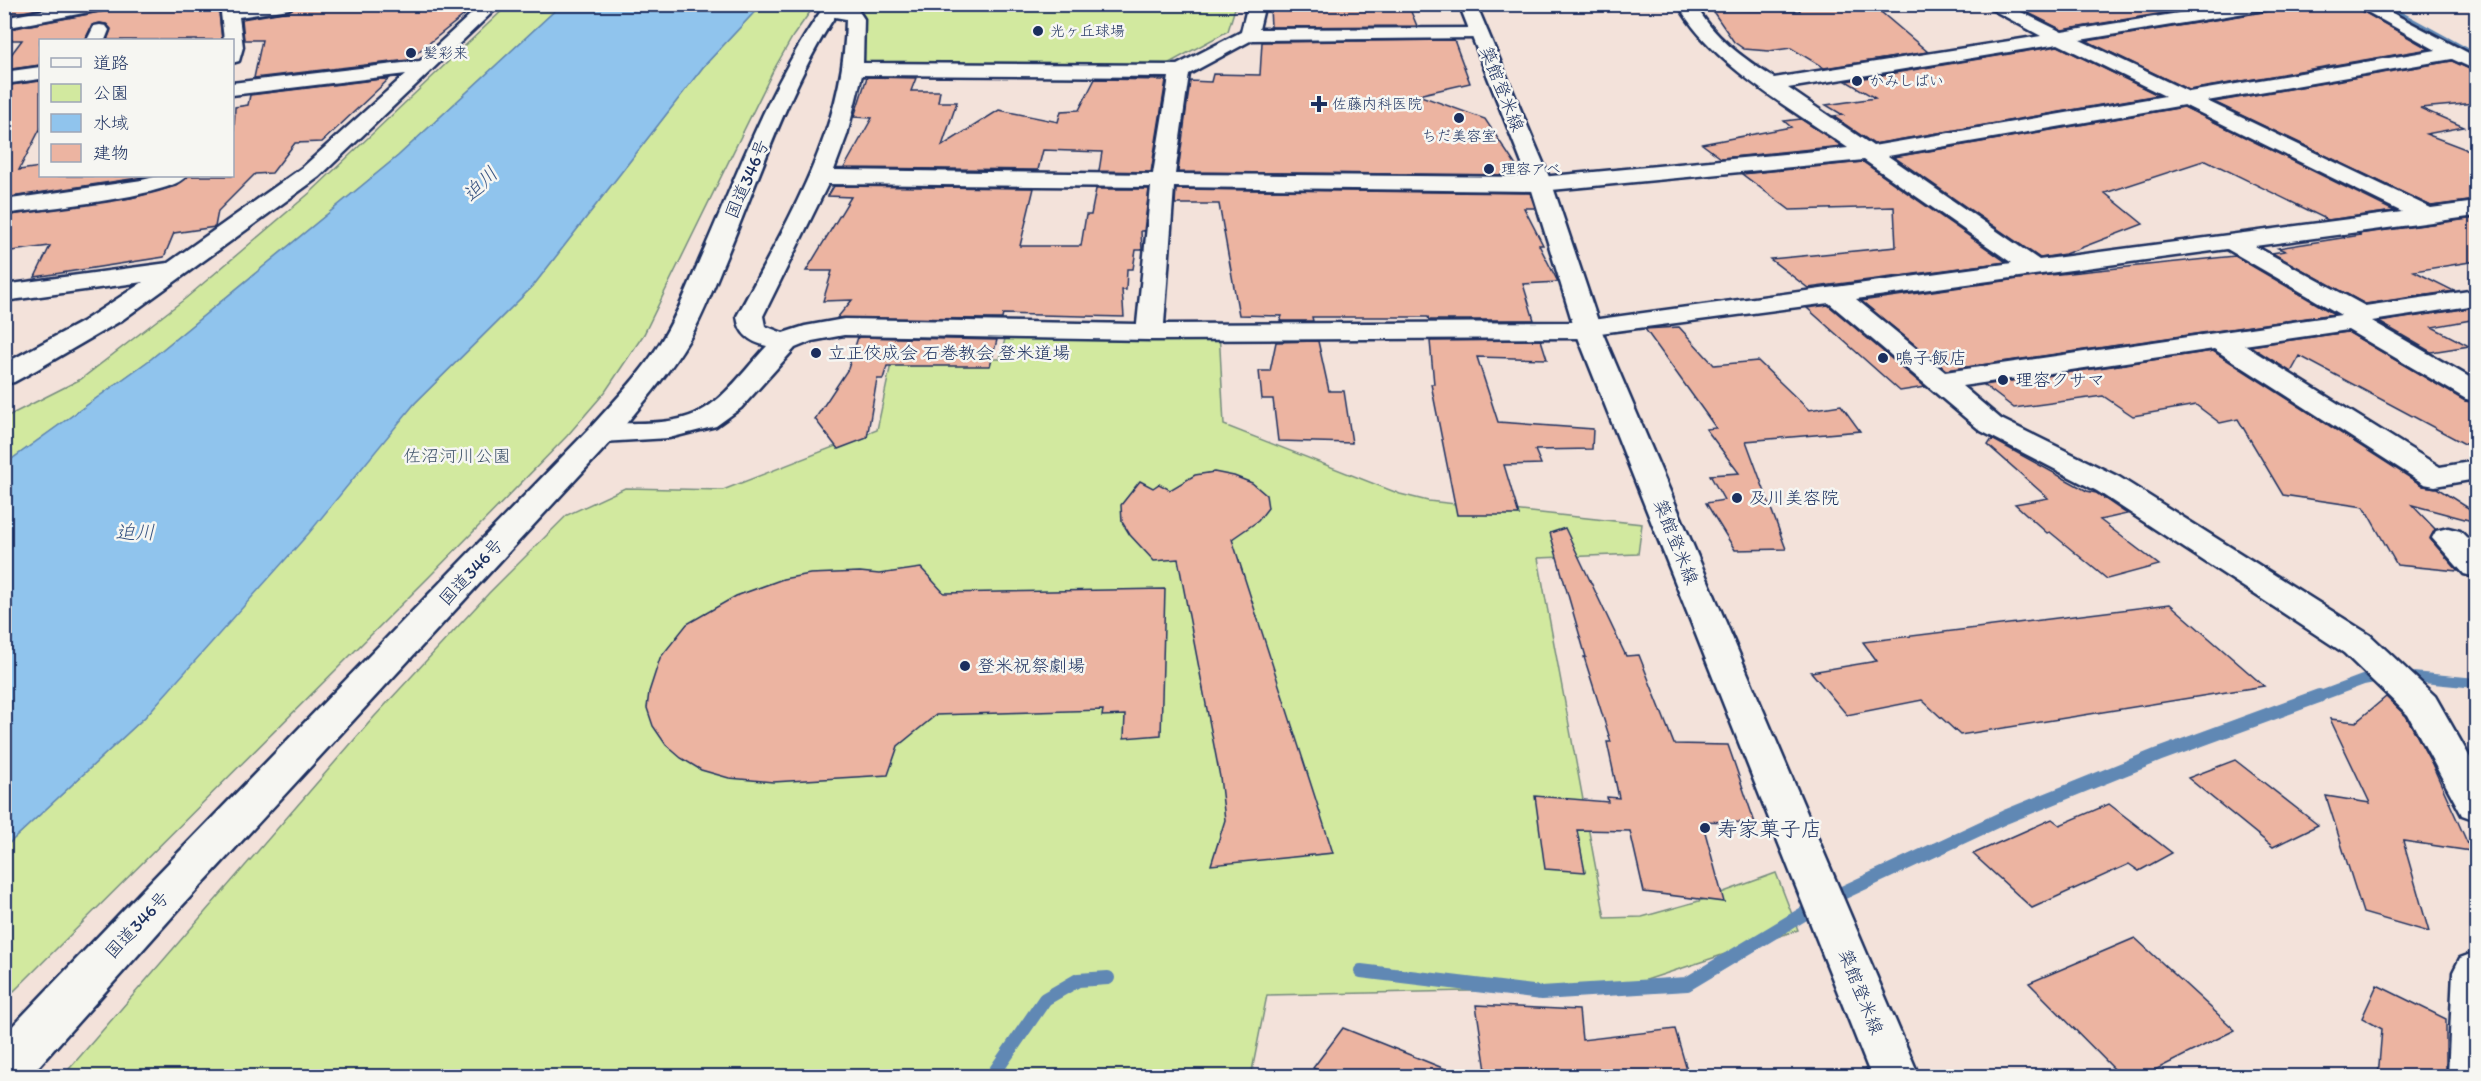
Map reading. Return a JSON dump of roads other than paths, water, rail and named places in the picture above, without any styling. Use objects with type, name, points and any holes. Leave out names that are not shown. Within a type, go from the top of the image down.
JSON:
[{"type":"main road","points":[[4,22],[105,4]]},
{"type":"main road","points":[[232,39],[230,9],[289,4]]},
{"type":"main road","points":[[4,376],[93,327],[145,294],[311,172],[493,4]]},
{"type":"main road","points":[[1249,35],[1257,4]]},
{"type":"main road","points":[[1686,4],[1694,21],[1709,40],[1770,85],[2035,268]]},
{"type":"main road","points":[[1990,4],[2429,216]]},
{"type":"main road","points":[[1770,85],[2269,4]]},
{"type":"main road","points":[[2361,4],[2476,64]]},
{"type":"main road","points":[[785,342],[756,334],[750,326],[750,316],[821,177],[854,69],[855,16],[832,8]]},
{"type":"main road","name":"国道346号","points":[[4,1070],[165,895],[602,433],[652,374],[677,337],[787,86],[832,8]]},
{"type":"main road","points":[[854,69],[1180,71],[1249,35],[1473,19]]},
{"type":"main road","name":"築館登米線","points":[[1473,19],[1541,184],[1588,328],[1895,1077]]},
{"type":"main road","points":[[821,177],[1541,184],[1869,153],[2454,53]]},
{"type":"main road","points":[[234,89],[424,66]]},
{"type":"main road","points":[[1150,332],[1163,181],[1180,71]]},
{"type":"main road","points":[[4,78],[39,73]]},
{"type":"main road","points":[[4,207],[143,187],[173,177]]},
{"type":"main road","points":[[602,433],[669,429],[706,420],[731,402],[785,342],[805,334],[844,327],[1150,332],[1588,328],[2476,209]]},
{"type":"main road","points":[[2233,243],[2476,393]]},
{"type":"main road","points":[[4,293],[175,270]]},
{"type":"main road","points":[[1836,295],[1991,424],[2108,484],[2357,644],[2422,706],[2476,804]]},
{"type":"main road","points":[[1939,381],[2218,340],[2469,299]]},
{"type":"main road","points":[[2218,340],[2435,477],[2476,470]]},
{"type":"main road","points":[[2448,538],[2476,566]]},
{"type":"main road","points":[[2472,1077],[2476,972]]},
{"type":"water","name":"迫川","points":[[561,5],[761,5],[703,67],[533,286],[415,403],[309,533],[145,717],[5,847],[5,464],[151,359],[398,156]]},
{"type":"waterway","points":[[2381,4],[2476,56]]},
{"type":"waterway","points":[[2315,698],[2363,680],[2384,676]]},
{"type":"waterway","points":[[2402,676],[2476,683]]},
{"type":"waterway","points":[[1361,971],[1541,993],[1687,984],[1825,901],[2005,817],[2158,755],[2319,696]]},
{"type":"waterway","points":[[992,1076],[1045,999],[1078,980],[1108,978]]},
{"type":"place","name":"光ヶ丘球場","points":[[1038,31]]},
{"type":"place","name":"髪彩来","points":[[411,53]]},
{"type":"place","name":"かみしばい","points":[[1857,81]]},
{"type":"place","name":"佐藤内科医院","points":[[1319,104]]},
{"type":"place","name":"ちだ美容室","points":[[1459,118]]},
{"type":"place","name":"理容アベ","points":[[1489,169]]},
{"type":"place","name":"立正佼成会 石巻教会 登米道場","points":[[816,353]]},
{"type":"place","name":"鳴子飯店","points":[[1883,358]]},
{"type":"place","name":"理容クサマ","points":[[2003,380]]},
{"type":"place","name":"及川美容院","points":[[1737,498]]},
{"type":"place","name":"登米祝祭劇場","points":[[965,666]]},
{"type":"place","name":"寿家菓子店","points":[[1705,828]]},
{"type":"park label","name":"佐沼河川公園","points":[[457,456]]}]
